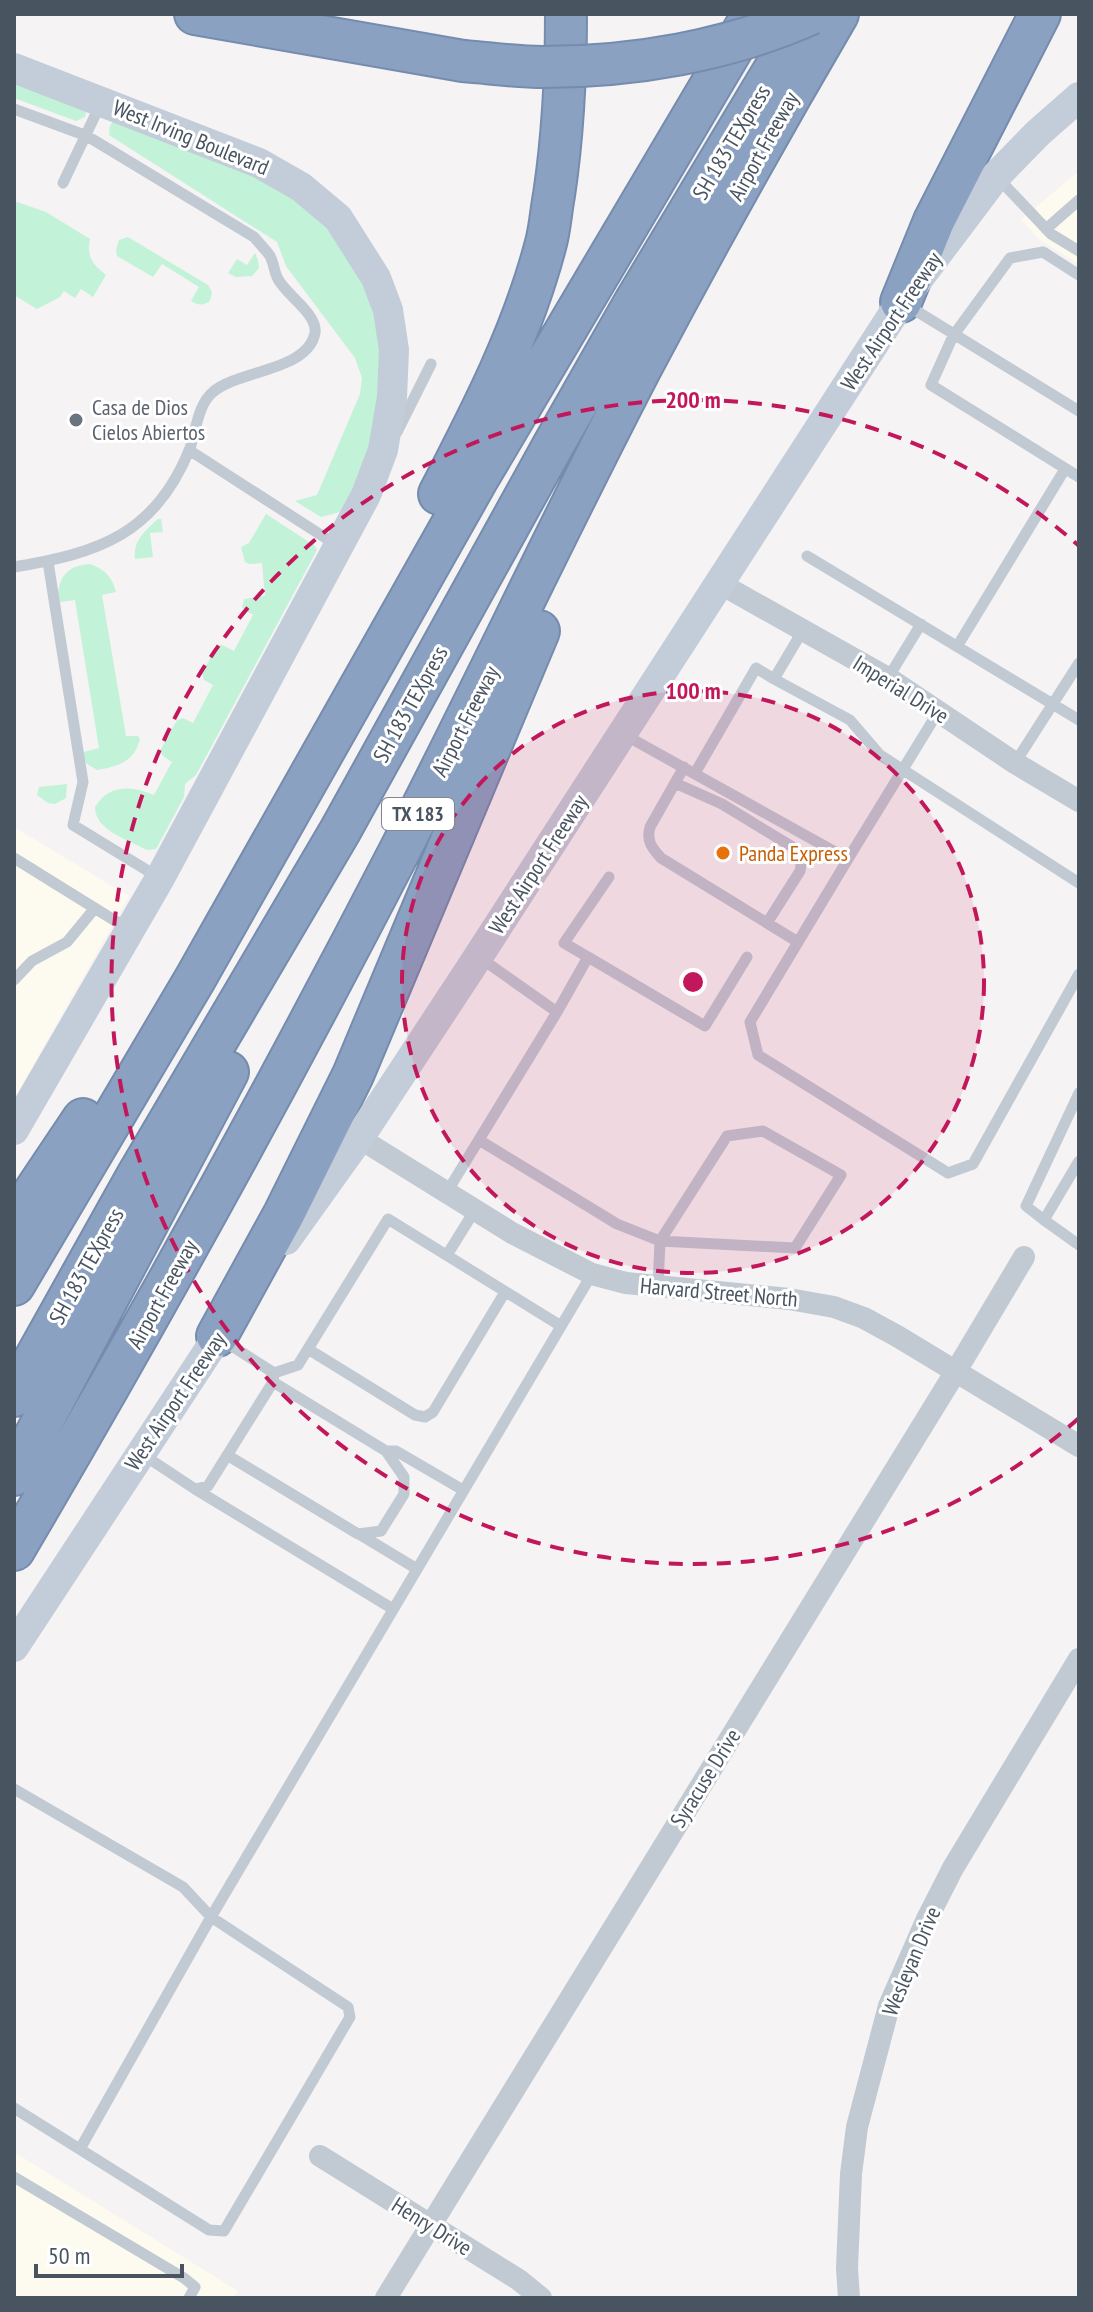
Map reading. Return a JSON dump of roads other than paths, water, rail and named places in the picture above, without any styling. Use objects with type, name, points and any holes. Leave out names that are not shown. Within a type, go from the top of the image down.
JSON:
[{"type":"highway","points":[[195,14],[463,61],[542,67],[639,62],[713,47],[788,24],[809,14]]},
{"type":"highway","points":[[366,674],[415,542],[490,396],[526,311],[546,241],[560,158],[566,79],[566,14]]},
{"type":"highway","points":[[14,1285],[195,979],[484,467],[753,14]]},
{"type":"highway","name":"SH 183 TEXpress","points":[[14,1357],[275,907],[493,512],[785,14]]},
{"type":"highway","name":"SH 183 TEXpress","points":[[14,1396],[122,1203],[377,764],[629,313],[809,14]]},
{"type":"highway","name":"Airport Freeway","points":[[14,1550],[127,1357],[294,1051],[420,811],[643,366],[838,14]]},
{"type":"highway","points":[[901,302],[934,221],[1040,14]]},
{"type":"highway","points":[[217,1336],[284,1214],[353,1075],[518,677],[599,500],[643,366]]},
{"type":"highway","points":[[14,1475],[323,893],[377,764]]},
{"type":"highway","points":[[14,1222],[124,1056],[195,979]]},
{"type":"main road","name":"West Irving Boulevard","points":[[14,68],[259,163],[279,173],[338,218],[376,278],[392,329],[392,397],[383,450]]},
{"type":"main road","name":"West Airport Freeway","points":[[14,1647],[217,1336],[359,1138],[901,302],[996,176],[1079,97]]},
{"type":"main road","points":[[19,1113],[160,878],[339,547],[366,495],[383,450]]},
{"type":"street","name":"Imperial Drive","points":[[719,583],[888,678],[1015,763],[1079,801]]},
{"type":"street","name":"Harvard Street North","points":[[359,1138],[475,1210],[592,1274],[626,1283],[789,1299],[834,1307],[864,1318],[897,1336],[1079,1446]]},
{"type":"street","name":"Syracuse Drive","points":[[386,2298],[1024,1257]]},
{"type":"street","name":"Wesleyan Drive","points":[[849,2298],[847,2268],[851,2174],[857,2127],[889,2006],[953,1868],[1079,1659]]},
{"type":"street","name":"Henry Drive","points":[[320,2156],[519,2280],[541,2298]]},
{"type":"lane","points":[[63,183],[102,100]]},
{"type":"lane","points":[[14,109],[87,136],[254,237],[270,257],[278,280],[314,321],[315,333],[309,346],[298,357],[224,384],[211,393],[204,404],[189,450],[160,503],[115,540],[83,553],[14,567]]},
{"type":"lane","points":[[996,176],[1046,229],[1079,251]]},
{"type":"lane","points":[[1046,229],[1079,200]]},
{"type":"lane","points":[[1079,275],[1043,252],[1010,258],[953,336],[931,385],[1079,477]]},
{"type":"lane","points":[[901,302],[1079,411]]},
{"type":"lane","points":[[383,450],[396,435],[431,364]]},
{"type":"lane","points":[[189,450],[339,547]]},
{"type":"lane","points":[[958,645],[1065,469]]},
{"type":"lane","points":[[807,556],[1079,720]]},
{"type":"lane","points":[[48,562],[83,782],[73,825],[160,878]]},
{"type":"lane","points":[[888,678],[921,624]]},
{"type":"lane","points":[[774,679],[803,630]]},
{"type":"lane","points":[[1015,763],[1079,663]]},
{"type":"lane","points":[[695,773],[756,668],[850,720],[880,755],[903,772],[1079,883]]},
{"type":"lane","points":[[938,712],[750,1022],[758,1055],[948,1173],[973,1164],[1079,974]]},
{"type":"lane","points":[[623,734],[848,859]]},
{"type":"lane","points":[[684,767],[650,827],[650,845],[661,858],[798,942]]},
{"type":"lane","points":[[675,783],[722,804],[799,854],[802,863],[800,871],[767,923]]},
{"type":"lane","points":[[14,858],[131,930]]},
{"type":"lane","points":[[609,877],[564,943],[705,1026],[747,957]]},
{"type":"lane","points":[[14,980],[32,961],[67,942],[95,908]]},
{"type":"lane","points":[[478,957],[557,1012]]},
{"type":"lane","points":[[447,1192],[588,957]]},
{"type":"lane","points":[[1079,1093],[1026,1206],[1079,1245]]},
{"type":"lane","points":[[479,1140],[617,1224],[660,1241],[795,1248],[841,1175],[763,1131],[727,1136],[660,1241],[658,1287]]},
{"type":"lane","points":[[1044,1220],[1079,1161]]},
{"type":"lane","points":[[447,1255],[475,1210]]},
{"type":"lane","points":[[195,1489],[208,1486],[274,1378],[298,1365],[388,1219],[561,1326]]},
{"type":"lane","points":[[80,2149],[211,1917],[592,1274]]},
{"type":"lane","points":[[308,1349],[415,1415],[425,1417],[433,1412],[505,1292]]},
{"type":"lane","points":[[217,1336],[274,1378],[386,1451],[404,1477],[404,1494],[381,1531],[358,1534]]},
{"type":"lane","points":[[386,1451],[396,1451],[463,1490]]},
{"type":"lane","points":[[140,1453],[393,1609]]},
{"type":"lane","points":[[227,1455],[417,1569]]},
{"type":"lane","points":[[14,1789],[183,1887],[211,1917],[348,2007],[350,2017],[224,2231],[209,2230],[14,2108]]},
{"type":"lane","points":[[14,2177],[184,2278],[195,2287],[189,2298]]},
{"type":"place","name":"Casa de Dios Cielos Abiertos","points":[[76,420]]},
{"type":"place","name":"Panda Express","points":[[723,853]]}]
